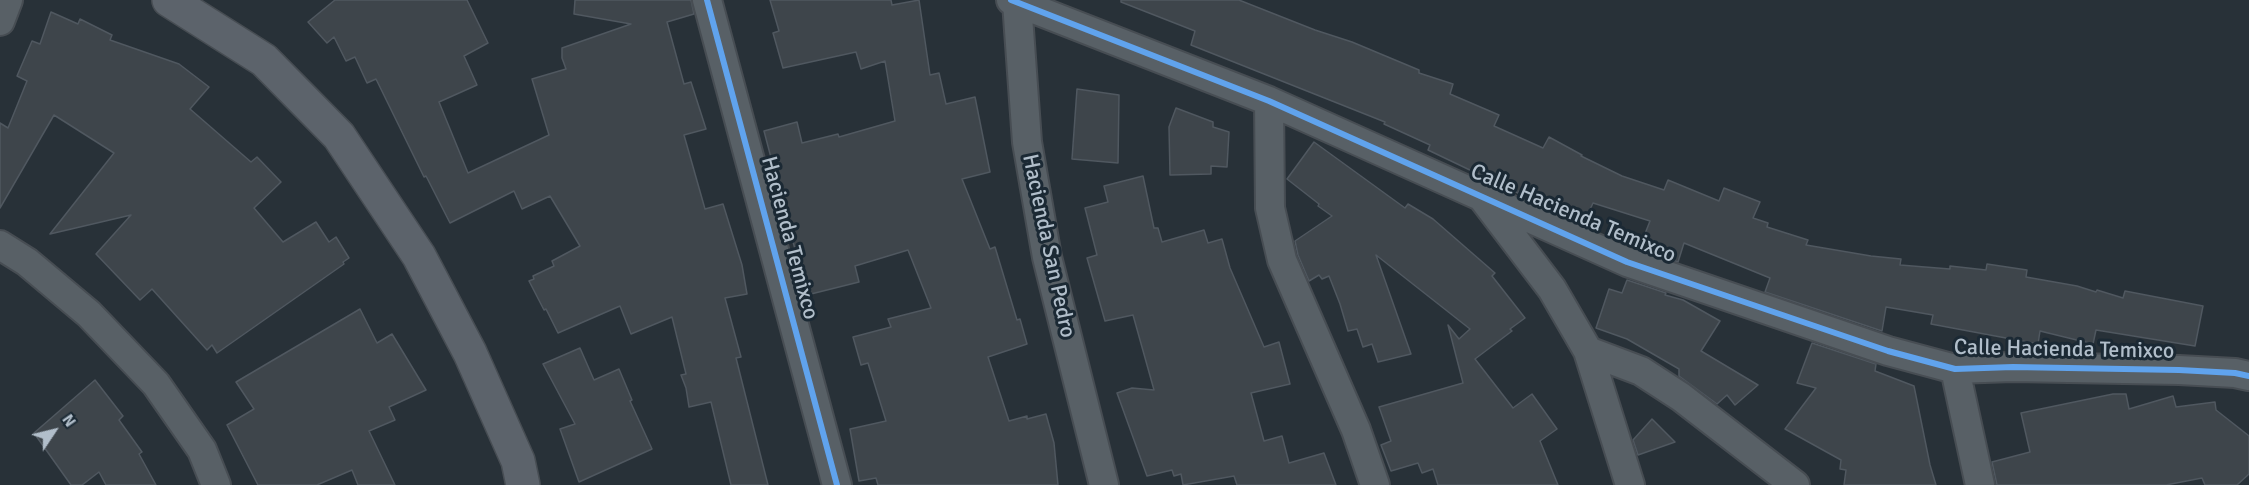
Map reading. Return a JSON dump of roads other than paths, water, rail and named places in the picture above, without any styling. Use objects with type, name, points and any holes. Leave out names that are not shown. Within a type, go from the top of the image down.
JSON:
[{"type":"main road","points":[[169,0],[264,60],[339,136],[418,256],[470,352],[518,461],[523,485]]},
{"type":"street","points":[[0,21],[8,0]]},
{"type":"street","name":"Hacienda Temixco","points":[[707,0],[837,485]]},
{"type":"street","name":"Calle Hacienda Temixco","points":[[1014,1],[1269,101],[1627,262],[1888,351],[1955,369],[2013,367],[2179,370],[2249,376]]},
{"type":"street","name":"Hacienda San Pedro","points":[[1014,1],[1027,142],[1047,257],[1104,485]]},
{"type":"street","points":[[1269,101],[1270,208],[1282,260],[1356,430],[1375,485]]},
{"type":"street","points":[[1479,194],[1552,289],[1588,351],[1630,485]]},
{"type":"street","points":[[0,245],[27,262],[89,314],[156,384],[202,450],[216,485]]},
{"type":"street","points":[[1588,351],[1641,371],[1681,397],[1795,485]]},
{"type":"street","points":[[1955,369],[1980,485]]}]
